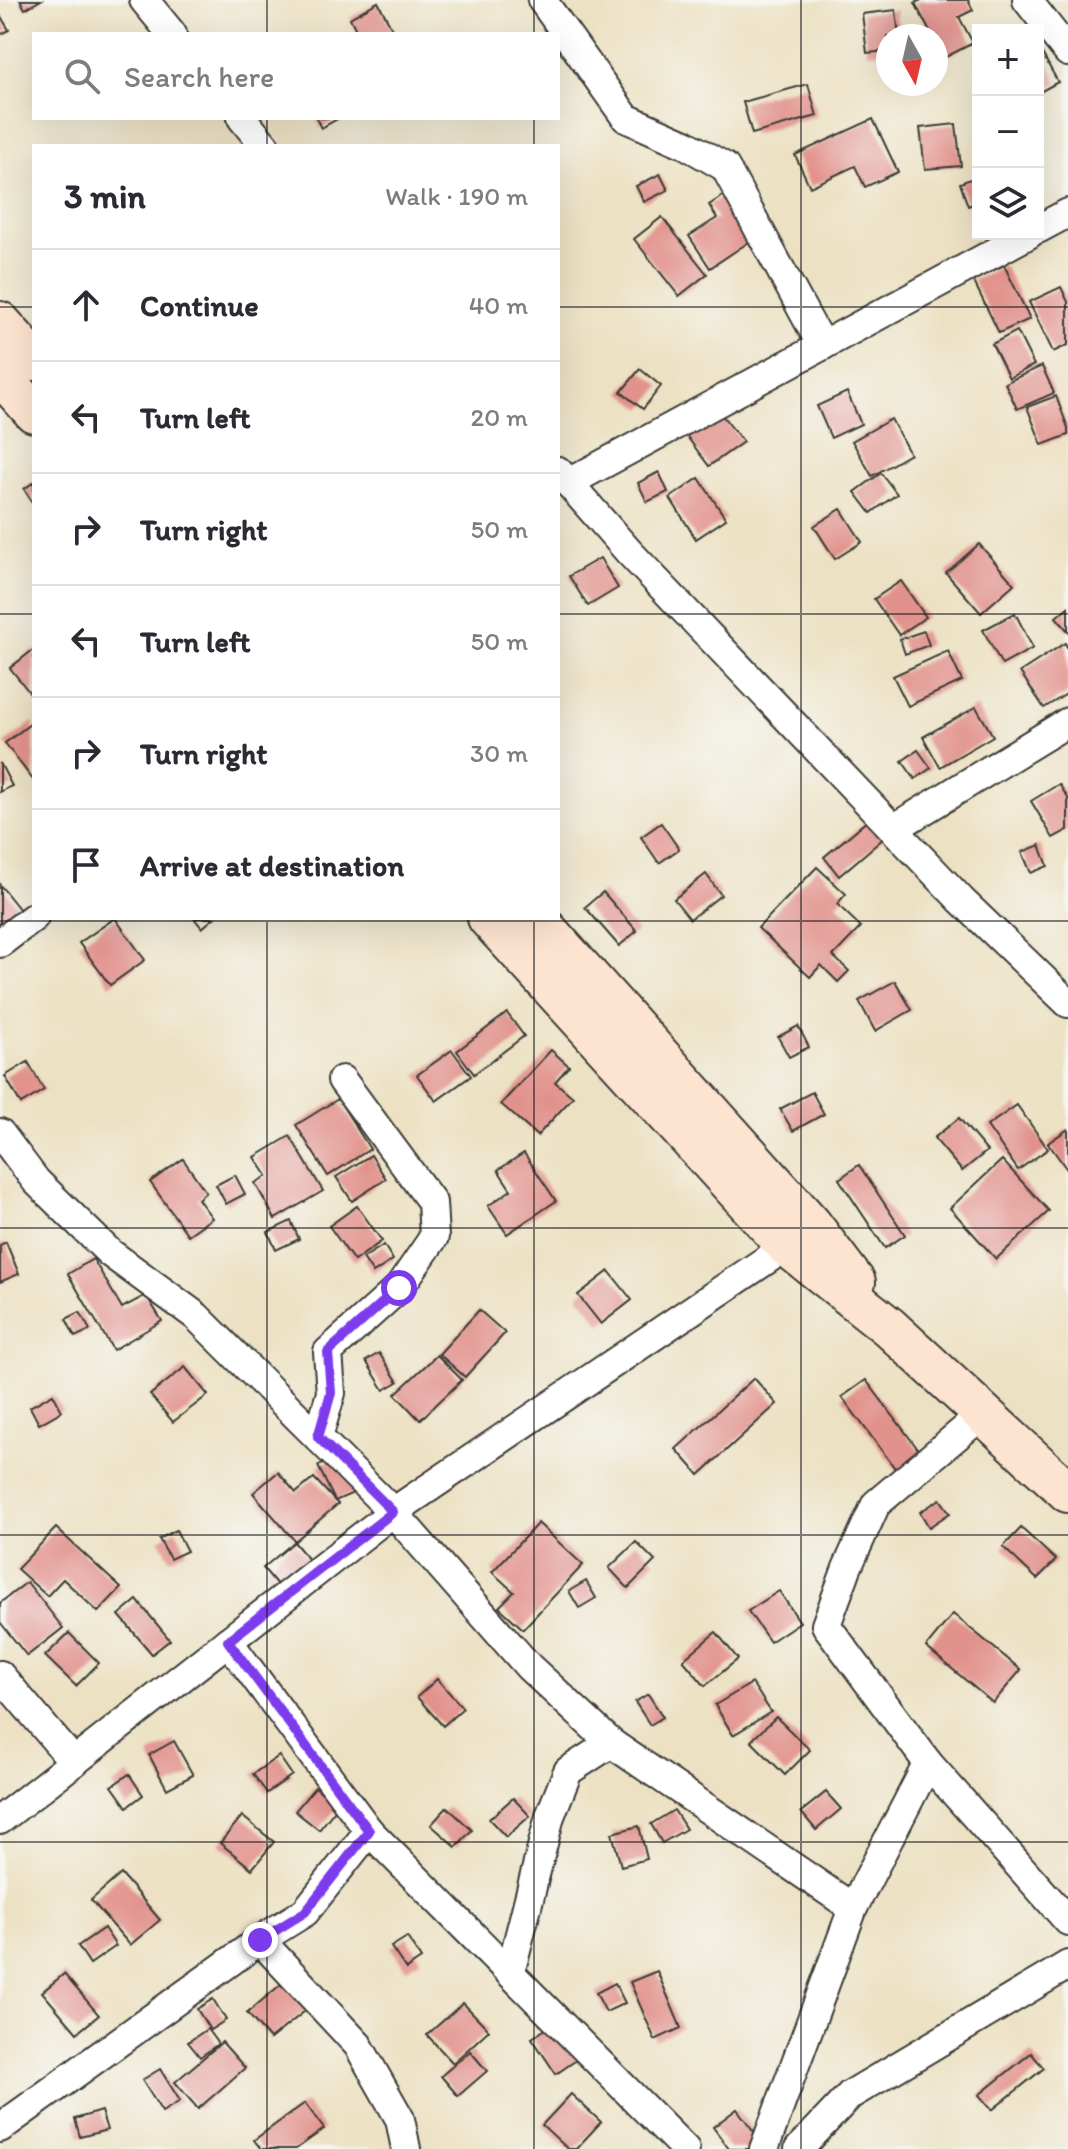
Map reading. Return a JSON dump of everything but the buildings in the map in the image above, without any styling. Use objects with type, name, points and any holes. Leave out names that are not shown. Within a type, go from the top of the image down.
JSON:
[{"type":"main road","points":[[0,322],[32,358]]},
{"type":"main road","points":[[0,374],[32,410]]},
{"type":"main road","points":[[490,920],[889,1327],[1068,1492]]},
{"type":"main road","points":[[538,920],[799,1235]]},
{"type":"street","points":[[144,0],[170,32]]},
{"type":"street","points":[[542,0],[626,118],[685,144],[725,167],[822,346]]},
{"type":"street","points":[[1027,0],[1068,52]]},
{"type":"street","points":[[244,120],[263,144]]},
{"type":"street","points":[[1044,226],[1068,213]]},
{"type":"street","points":[[1018,240],[822,346],[563,477],[629,552],[961,900],[1068,1003]]},
{"type":"street","points":[[893,829],[1068,722]]},
{"type":"street","points":[[0,943],[32,919]]},
{"type":"street","points":[[318,1437],[331,1393],[328,1352],[399,1288],[434,1237],[432,1202],[342,1080]]},
{"type":"street","points":[[0,1133],[36,1181],[110,1253],[196,1316],[318,1437],[393,1512],[529,1667],[611,1743],[853,1908]]},
{"type":"street","points":[[0,1820],[393,1512],[799,1235]]},
{"type":"street","points":[[983,1414],[876,1504],[826,1625],[928,1763],[1068,1921]]},
{"type":"street","points":[[228,1641],[369,1831],[685,2149]]},
{"type":"street","points":[[0,1675],[74,1762]]},
{"type":"street","points":[[510,1973],[550,1816],[568,1771],[611,1743]]},
{"type":"street","points":[[764,2149],[853,1908],[928,1763]]},
{"type":"street","points":[[0,2128],[260,1940],[305,1912],[369,1831]]},
{"type":"street","points":[[260,1940],[358,2045],[400,2119],[406,2149]]},
{"type":"street","points":[[799,2149],[850,2095],[1068,1965]]},
{"type":"route","points":[[260,1940],[305,1912],[369,1831],[228,1641],[393,1512],[318,1437],[331,1393],[328,1352],[399,1288]]}]
